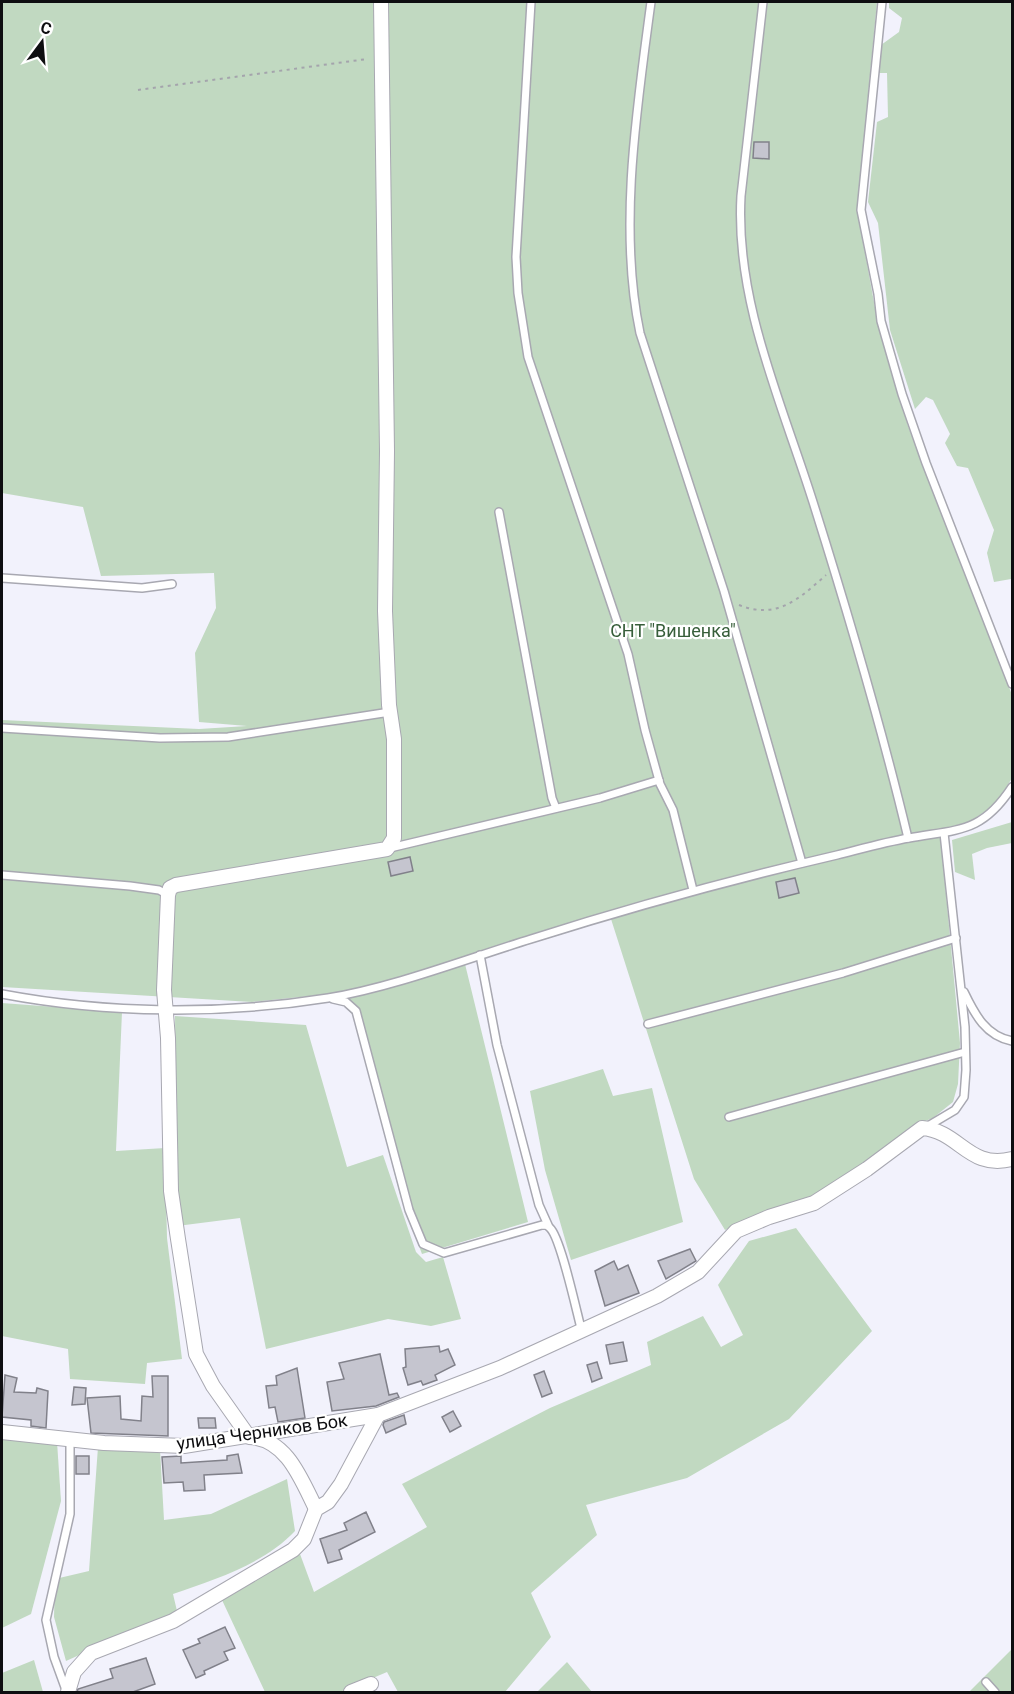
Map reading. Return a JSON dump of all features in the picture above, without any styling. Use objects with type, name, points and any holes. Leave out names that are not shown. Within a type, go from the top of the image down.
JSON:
[{"type":"street","points":[[315,1509],[305,1486],[281,1450],[267,1440],[249,1437],[213,1386],[196,1354],[171,1191],[169,1049],[165,1009],[168,896],[170,888],[185,883],[387,849],[394,838],[394,739],[390,712],[385,610],[387,451],[381,2]]},
{"type":"street","points":[[922,1128],[937,1129],[982,1160],[1001,1162],[1012,1159]]},
{"type":"street","name":"улица Черников Бок","points":[[2,1432],[184,1446],[378,1415],[420,1400],[582,1332],[657,1296],[710,1262],[736,1230],[814,1203],[867,1169],[922,1128]]},
{"type":"street","name":"улица Черников Бок","points":[[67,1692],[74,1672],[91,1653],[173,1621],[293,1550],[304,1539],[315,1509],[328,1502],[341,1484],[378,1415]]},
{"type":"street","points":[[351,1692],[371,1684]]},
{"type":"lane","points":[[531,2],[516,257],[528,357],[627,654],[659,780],[673,810],[693,890]]},
{"type":"lane","points":[[651,2],[634,157],[629,250],[632,297],[640,333],[724,591],[802,863]]},
{"type":"lane","points":[[763,2],[741,196],[739,225],[743,257],[753,312],[766,360],[833,569],[886,746],[908,838]]},
{"type":"lane","points":[[882,2],[861,210],[875,274],[881,321],[902,394],[926,463],[1012,684]]},
{"type":"lane","points":[[499,512],[530,687],[552,798],[556,808]]},
{"type":"lane","points":[[2,578],[142,588],[172,584]]},
{"type":"lane","points":[[2,728],[160,738],[228,736],[390,712]]},
{"type":"lane","points":[[387,849],[556,808],[659,780]]},
{"type":"lane","points":[[2,994],[82,1004],[198,1011],[330,998],[693,890],[908,838],[944,833],[977,824],[998,808],[1012,787]]},
{"type":"lane","points":[[922,1128],[937,1123],[955,1110],[964,1097],[965,1052],[961,985],[944,833]]},
{"type":"lane","points":[[2,875],[130,886],[159,890],[168,896]]},
{"type":"lane","points":[[648,1024],[843,973],[956,938]]},
{"type":"lane","points":[[480,955],[497,1045],[539,1205],[552,1229],[561,1254],[582,1332]]},
{"type":"lane","points":[[961,985],[983,1025],[993,1035],[1012,1041]]},
{"type":"lane","points":[[330,998],[346,1002],[356,1011],[409,1210],[423,1244],[444,1253],[548,1225]]},
{"type":"lane","points":[[729,1117],[965,1052]]},
{"type":"lane","points":[[67,1692],[54,1657],[46,1620],[70,1514],[70,1439]]},
{"type":"lane","points":[[986,1682],[995,1692]]},
{"type":"path","points":[[138,90],[381,57]]},
{"type":"path","points":[[724,591],[740,606],[762,612],[786,606],[833,569]]},
{"type":"green space","name":"СНТ \"Вишенка\"","points":[[2,2],[877,2],[857,209],[878,324],[908,426],[1012,695],[1012,778],[996,804],[971,821],[940,830],[960,1043],[958,1084],[953,1102],[933,1118],[912,1126],[861,1168],[811,1199],[752,1216],[725,1230],[694,1179],[611,919],[465,964],[528,1222],[422,1254],[401,1198],[353,1015],[344,1006],[320,995],[252,1002],[2,987],[2,720],[199,729],[247,726],[199,722],[195,653],[216,608],[214,573],[101,576],[83,507],[2,493]]},
{"type":"green space","points":[[889,2],[1012,2],[1012,583],[1011,579],[994,582],[987,553],[994,530],[968,468],[957,466],[945,443],[950,434],[933,400],[926,397],[915,409],[890,330],[878,223],[868,202],[877,122],[888,117],[887,73],[879,73],[881,45],[899,32],[902,18],[889,8]]},
{"type":"green space","points":[[1012,822],[1012,843],[987,848],[972,854],[975,880],[955,872],[952,840]]},
{"type":"green space","points":[[2,1003],[122,1012],[116,1151],[165,1148],[167,1238],[182,1359],[147,1363],[145,1384],[70,1379],[68,1349],[2,1336]]},
{"type":"green space","points":[[175,1016],[306,1025],[347,1167],[383,1155],[416,1252],[426,1262],[443,1257],[461,1319],[431,1326],[388,1319],[266,1349],[240,1218],[177,1226]]},
{"type":"green space","points":[[603,1069],[613,1096],[652,1088],[683,1222],[571,1260],[545,1170],[530,1091]]},
{"type":"green space","points":[[796,1228],[872,1331],[789,1419],[687,1478],[586,1505],[597,1535],[531,1593],[551,1637],[505,1692],[398,1692],[387,1672],[340,1692],[265,1692],[222,1600],[300,1554],[314,1592],[427,1527],[402,1484],[550,1408],[651,1365],[647,1342],[703,1316],[721,1347],[743,1335],[718,1285],[749,1241]]},
{"type":"green space","points":[[2,1436],[57,1442],[61,1501],[31,1614],[2,1628]]},
{"type":"green space","points":[[98,1447],[160,1449],[164,1520],[211,1514],[287,1479],[295,1531],[283,1543],[254,1561],[222,1576],[173,1594],[177,1611],[66,1661],[54,1617],[55,1579],[89,1571]]},
{"type":"green space","points":[[1012,1649],[1012,1692],[969,1692]]},
{"type":"green space","points":[[34,1660],[43,1692],[2,1692],[2,1673]]},
{"type":"green space","points":[[567,1662],[592,1692],[537,1692]]},
{"type":"building","points":[[754,142],[769,142],[769,159],[753,158]]},
{"type":"building","points":[[410,857],[413,871],[391,876],[388,862]]},
{"type":"building","points":[[795,878],[799,893],[779,898],[776,882]]},
{"type":"building","points":[[690,1249],[696,1261],[666,1279],[658,1261]]},
{"type":"building","points":[[614,1261],[618,1270],[628,1265],[639,1293],[605,1306],[595,1271]]},
{"type":"building","points":[[623,1342],[627,1361],[610,1364],[606,1345]]},
{"type":"building","points":[[439,1346],[440,1352],[448,1349],[455,1365],[435,1375],[437,1380],[423,1385],[421,1381],[408,1385],[403,1368],[406,1367],[405,1349]]},
{"type":"building","points":[[380,1354],[389,1395],[397,1393],[399,1397],[376,1406],[332,1411],[327,1382],[344,1379],[339,1363]]},
{"type":"building","points":[[597,1362],[602,1378],[592,1382],[587,1365]]},
{"type":"building","points":[[297,1368],[305,1418],[278,1422],[275,1407],[269,1408],[266,1386],[277,1385],[276,1376]]},
{"type":"building","points":[[544,1371],[552,1393],[542,1397],[534,1375]]},
{"type":"building","points":[[5,1375],[17,1378],[14,1392],[36,1393],[37,1388],[48,1391],[46,1428],[31,1426],[31,1420],[2,1417]]},
{"type":"building","points":[[152,1376],[168,1376],[168,1436],[91,1433],[87,1398],[120,1396],[121,1419],[141,1421],[142,1396],[153,1397]]},
{"type":"building","points":[[74,1387],[86,1388],[85,1404],[72,1405]]},
{"type":"building","points":[[453,1411],[461,1426],[450,1432],[442,1417]]},
{"type":"building","points":[[404,1415],[406,1424],[386,1433],[384,1422]]},
{"type":"building","points":[[198,1418],[215,1418],[216,1428],[199,1428]]},
{"type":"building","points":[[238,1454],[242,1473],[204,1475],[205,1490],[184,1491],[183,1482],[164,1483],[162,1457],[181,1456],[181,1463],[227,1460],[227,1456]]},
{"type":"building","points":[[76,1456],[89,1456],[89,1474],[76,1474]]},
{"type":"building","points":[[366,1512],[375,1532],[339,1550],[342,1559],[328,1563],[320,1539],[347,1530],[344,1523]]},
{"type":"building","points":[[225,1627],[235,1648],[224,1652],[228,1660],[204,1671],[205,1674],[196,1678],[183,1650],[200,1643],[198,1639]]},
{"type":"building","points":[[146,1658],[155,1684],[133,1692],[77,1692],[78,1689],[113,1678],[110,1669]]}]
